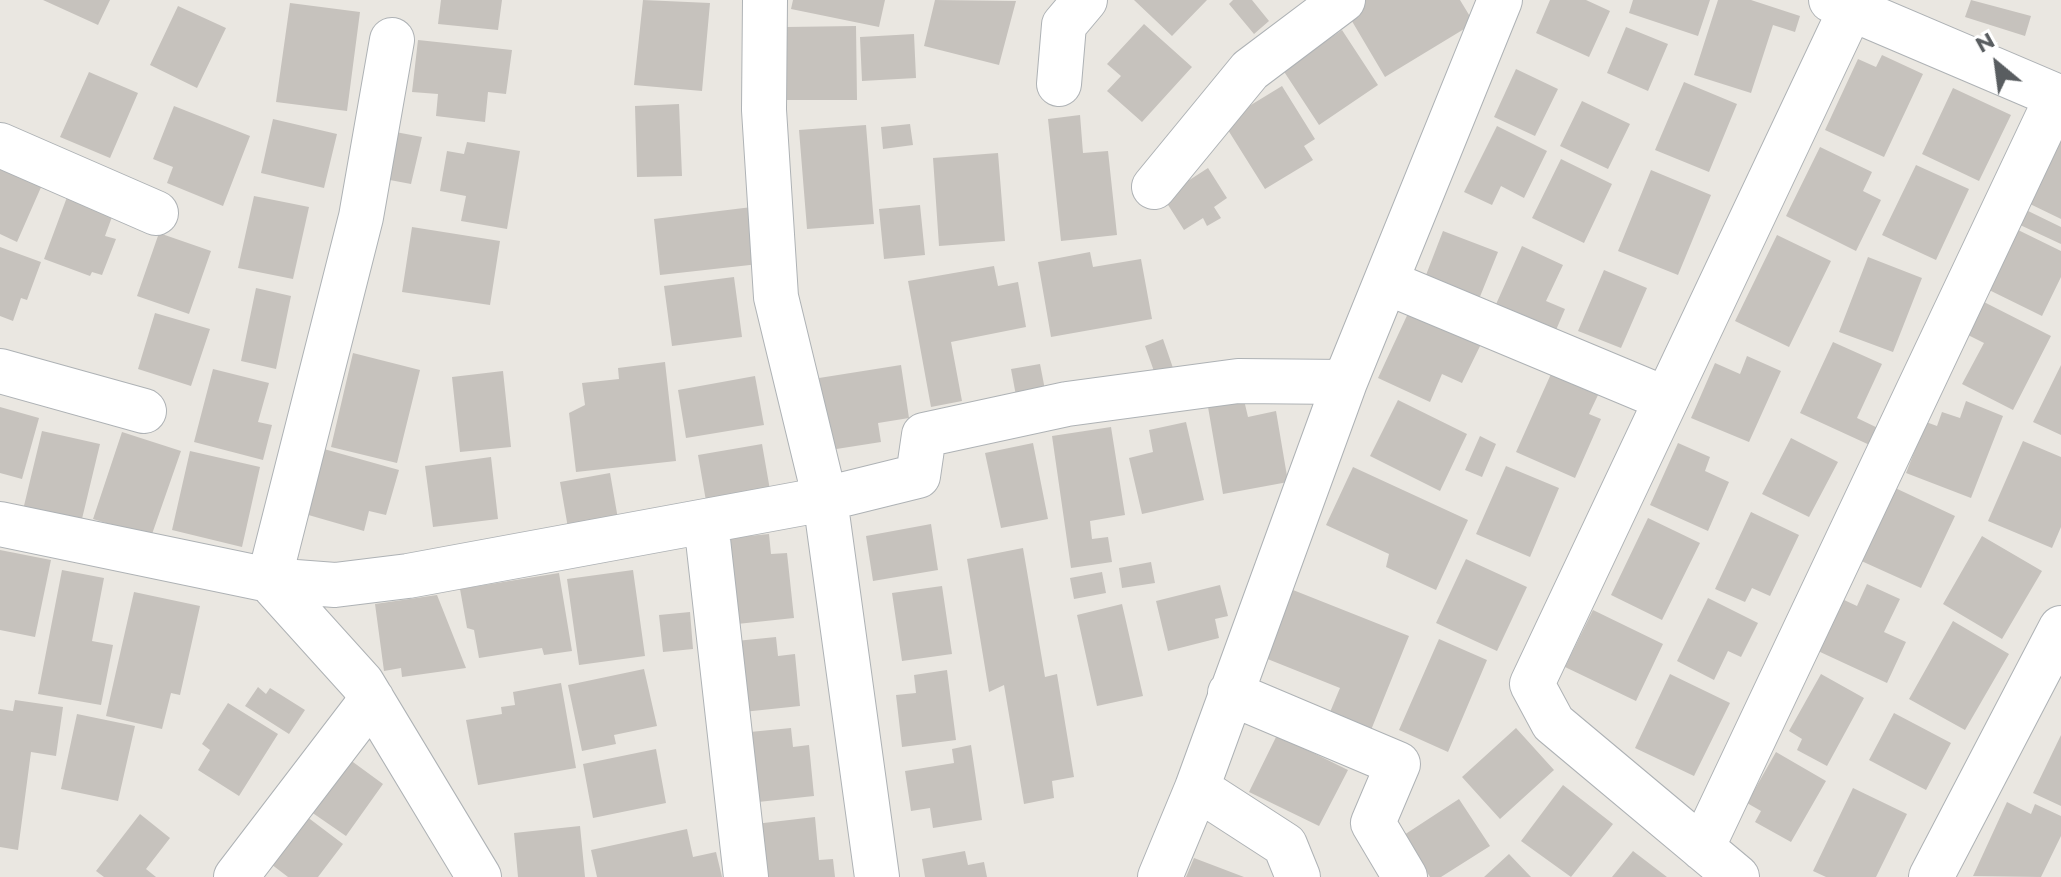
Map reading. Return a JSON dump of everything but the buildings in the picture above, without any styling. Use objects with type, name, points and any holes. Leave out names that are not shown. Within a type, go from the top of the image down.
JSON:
[{"type":"street","points":[[765,0],[764,110],[776,297],[825,499],[877,877]]},
{"type":"street","points":[[1059,84],[1064,25],[1085,0]]},
{"type":"street","points":[[1154,187],[1250,70],[1343,0]]},
{"type":"street","points":[[1160,877],[1197,788],[1345,382],[1500,0]]},
{"type":"street","points":[[1702,848],[2059,98],[1845,3],[1666,399],[1532,684],[1553,723],[1702,848],[1737,877]]},
{"type":"street","points":[[269,580],[361,217],[392,40]]},
{"type":"street","points":[[0,145],[156,213]]},
{"type":"street","points":[[1386,282],[1666,399]]},
{"type":"street","points":[[0,371],[144,411]]},
{"type":"street","points":[[0,524],[269,580],[350,584],[706,522],[825,499],[918,476],[924,435],[1067,404],[1238,381],[1345,382]]},
{"type":"street","points":[[706,522],[746,877]]},
{"type":"street","points":[[269,580],[362,683],[479,877]]},
{"type":"street","points":[[1934,875],[2061,628]]},
{"type":"street","points":[[1230,693],[1398,764],[1373,823],[1405,877]]},
{"type":"street","points":[[236,877],[372,699]]},
{"type":"street","points":[[1197,788],[1285,845],[1298,877]]}]
